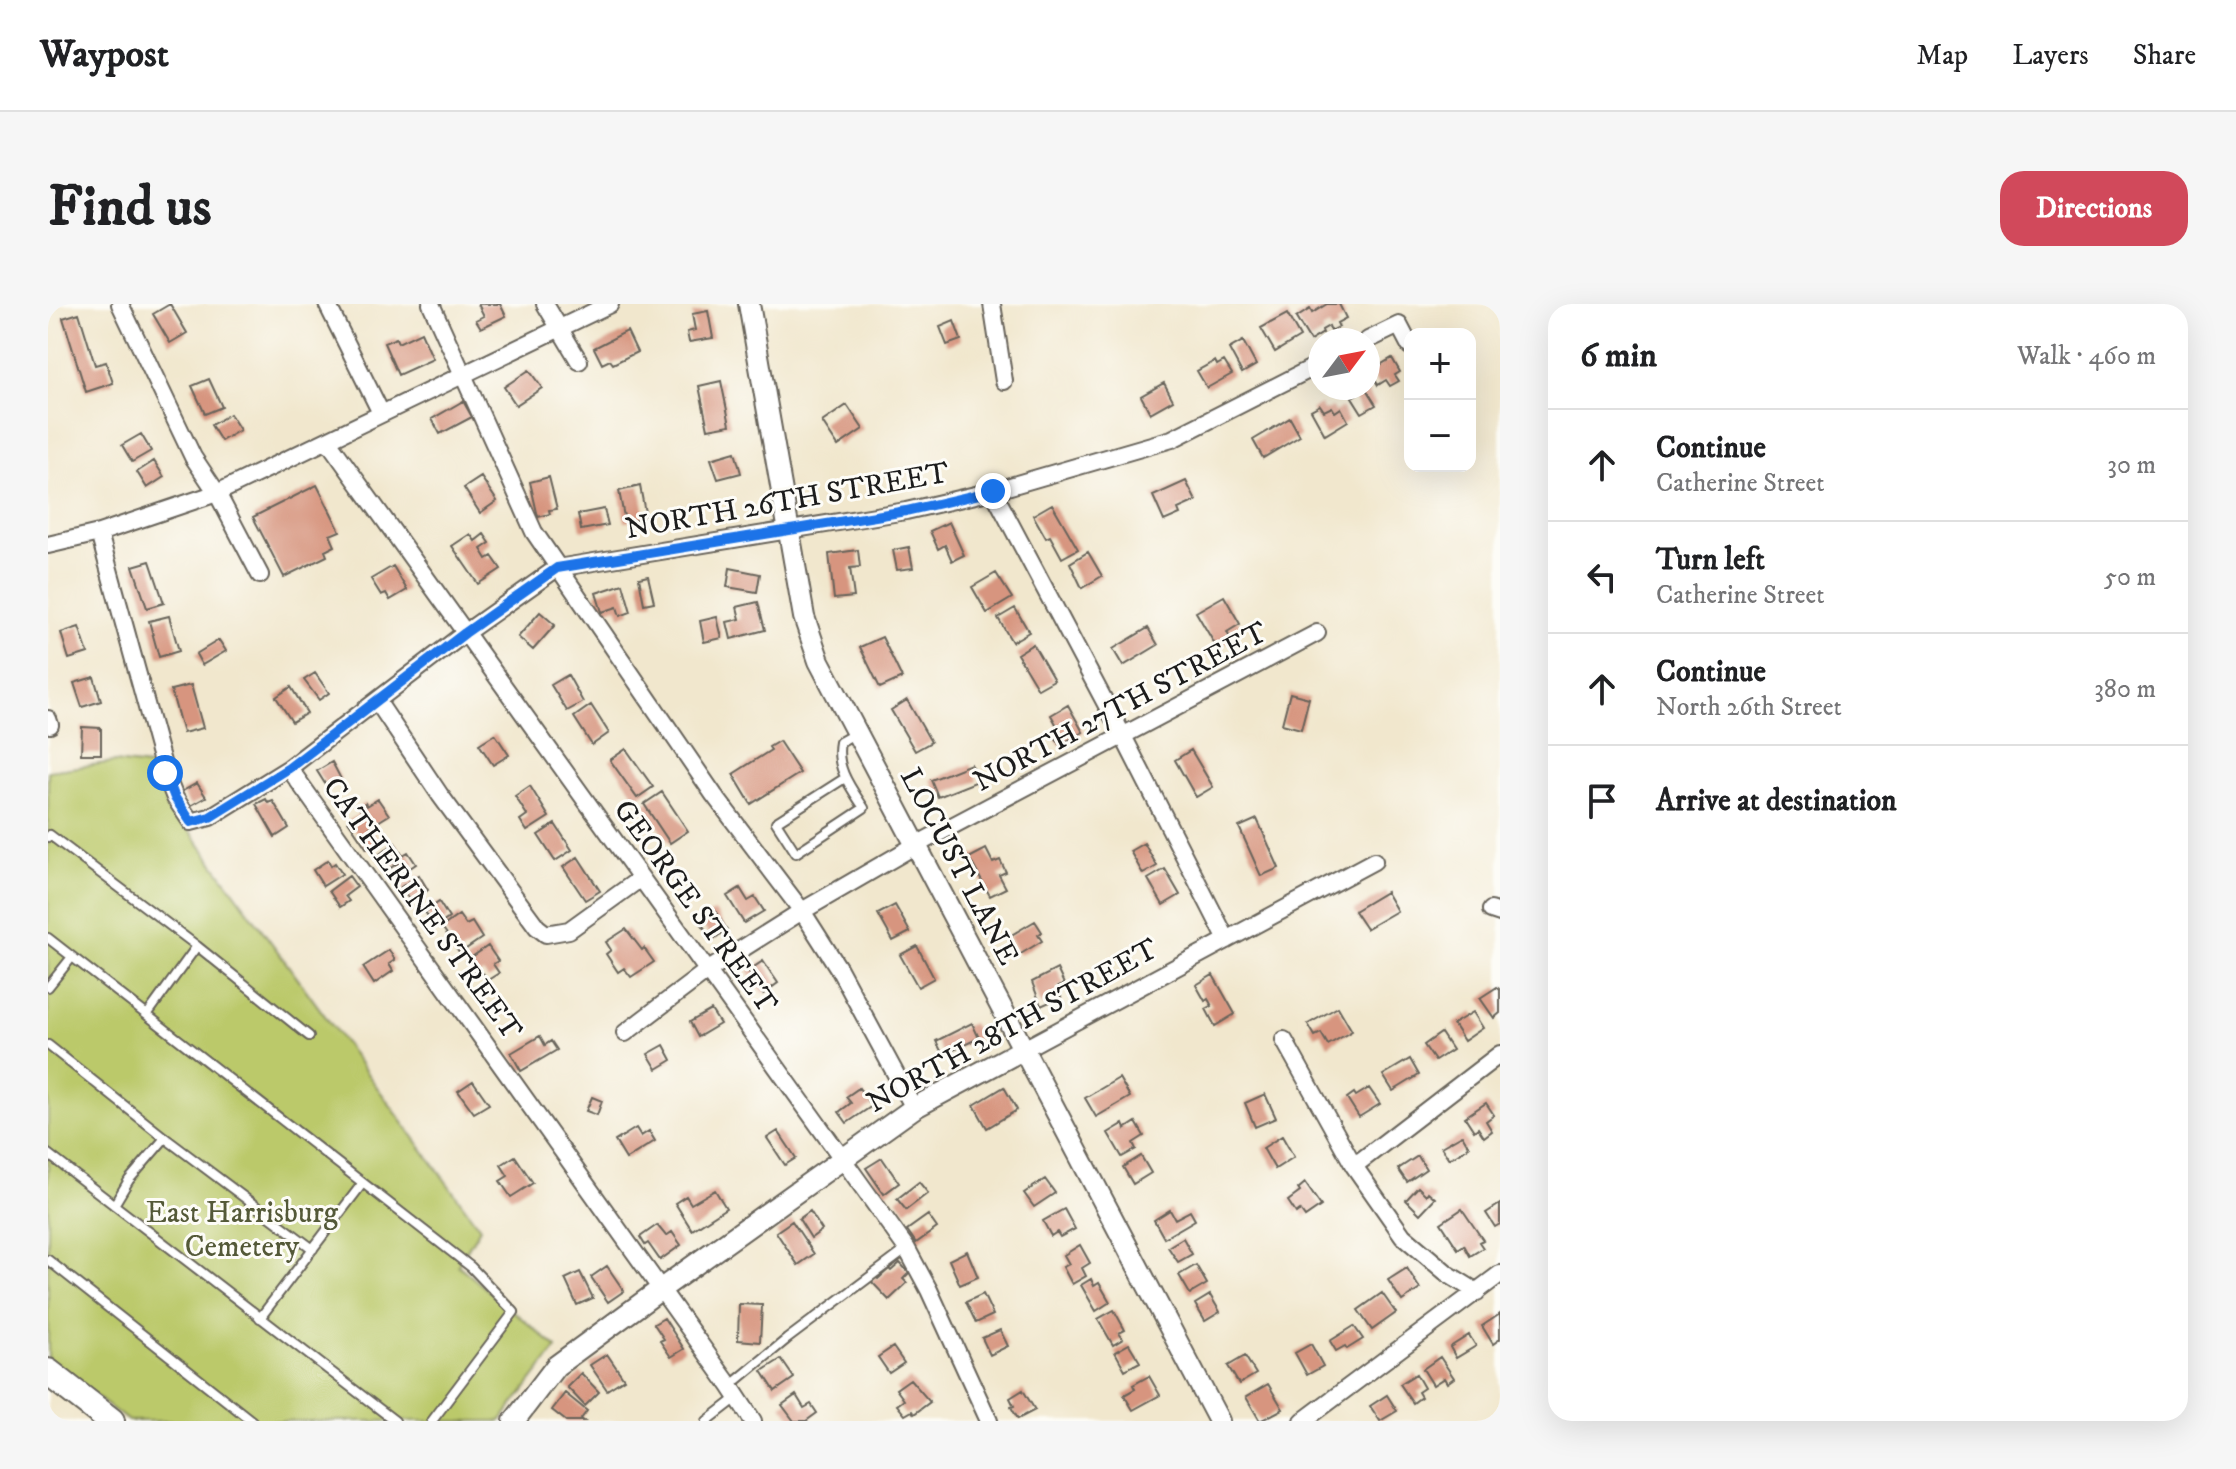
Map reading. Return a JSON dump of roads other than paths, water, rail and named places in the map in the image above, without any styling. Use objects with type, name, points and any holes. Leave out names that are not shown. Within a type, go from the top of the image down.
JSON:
[{"type":"main road","points":[[48,1372],[111,1421]]},
{"type":"street","points":[[120,304],[193,457],[217,493],[260,575]]},
{"type":"street","points":[[327,304],[381,413]]},
{"type":"street","points":[[431,304],[534,532],[714,795],[802,911],[839,969],[914,1108]]},
{"type":"street","points":[[545,304],[579,361]]},
{"type":"street","points":[[48,545],[99,533],[217,493],[610,304]]},
{"type":"street","name":"LOCUST LANE","points":[[749,304],[804,617],[819,661],[1219,1421]]},
{"type":"street","points":[[992,304],[1004,381]]},
{"type":"street","points":[[1380,334],[1399,325],[1404,335]]},
{"type":"street","name":"NORTH 26TH STREET","points":[[289,768],[465,633],[557,568],[906,511],[993,491],[1172,439],[1308,370]]},
{"type":"street","name":"GEORGE STREET","points":[[328,441],[907,1249],[989,1421]]},
{"type":"street","points":[[993,491],[1227,940]]},
{"type":"street","name":"CATHERINE STREET","points":[[99,533],[165,773],[175,798],[191,822],[210,817],[289,768],[753,1421]]},
{"type":"street","name":"NORTH 27TH STREET","points":[[625,1033],[707,971],[916,845],[1317,633]]},
{"type":"street","points":[[377,701],[440,795],[537,927],[546,934],[569,930],[641,878]]},
{"type":"street","name":"NORTH 28TH STREET","points":[[514,1421],[556,1366],[914,1108],[1374,861]]},
{"type":"street","points":[[1284,1040],[1354,1166],[1403,1236],[1448,1274],[1477,1292]]},
{"type":"street","points":[[1354,1166],[1500,1054]]},
{"type":"street","points":[[1303,1421],[1500,1274]]},
{"type":"lane","points":[[845,778],[776,822],[796,853],[864,808],[845,778],[838,752],[840,742],[857,732]]},
{"type":"lane","points":[[48,837],[50,835],[197,946],[309,1036]]},
{"type":"lane","points":[[48,938],[471,1267],[514,1312],[432,1421]]},
{"type":"lane","points":[[147,1015],[197,946]]},
{"type":"lane","points":[[48,987],[72,957]]},
{"type":"lane","points":[[48,1045],[313,1249]]},
{"type":"lane","points":[[114,1205],[129,1180],[165,1138]]},
{"type":"lane","points":[[48,1154],[395,1421]]},
{"type":"lane","points":[[260,1318],[362,1184]]},
{"type":"lane","points":[[707,1421],[787,1339],[907,1249]]},
{"type":"lane","points":[[48,1260],[252,1421]]},
{"type":"park label","name":"East Harrisburg Cemetery","points":[[242,1229]]}]
